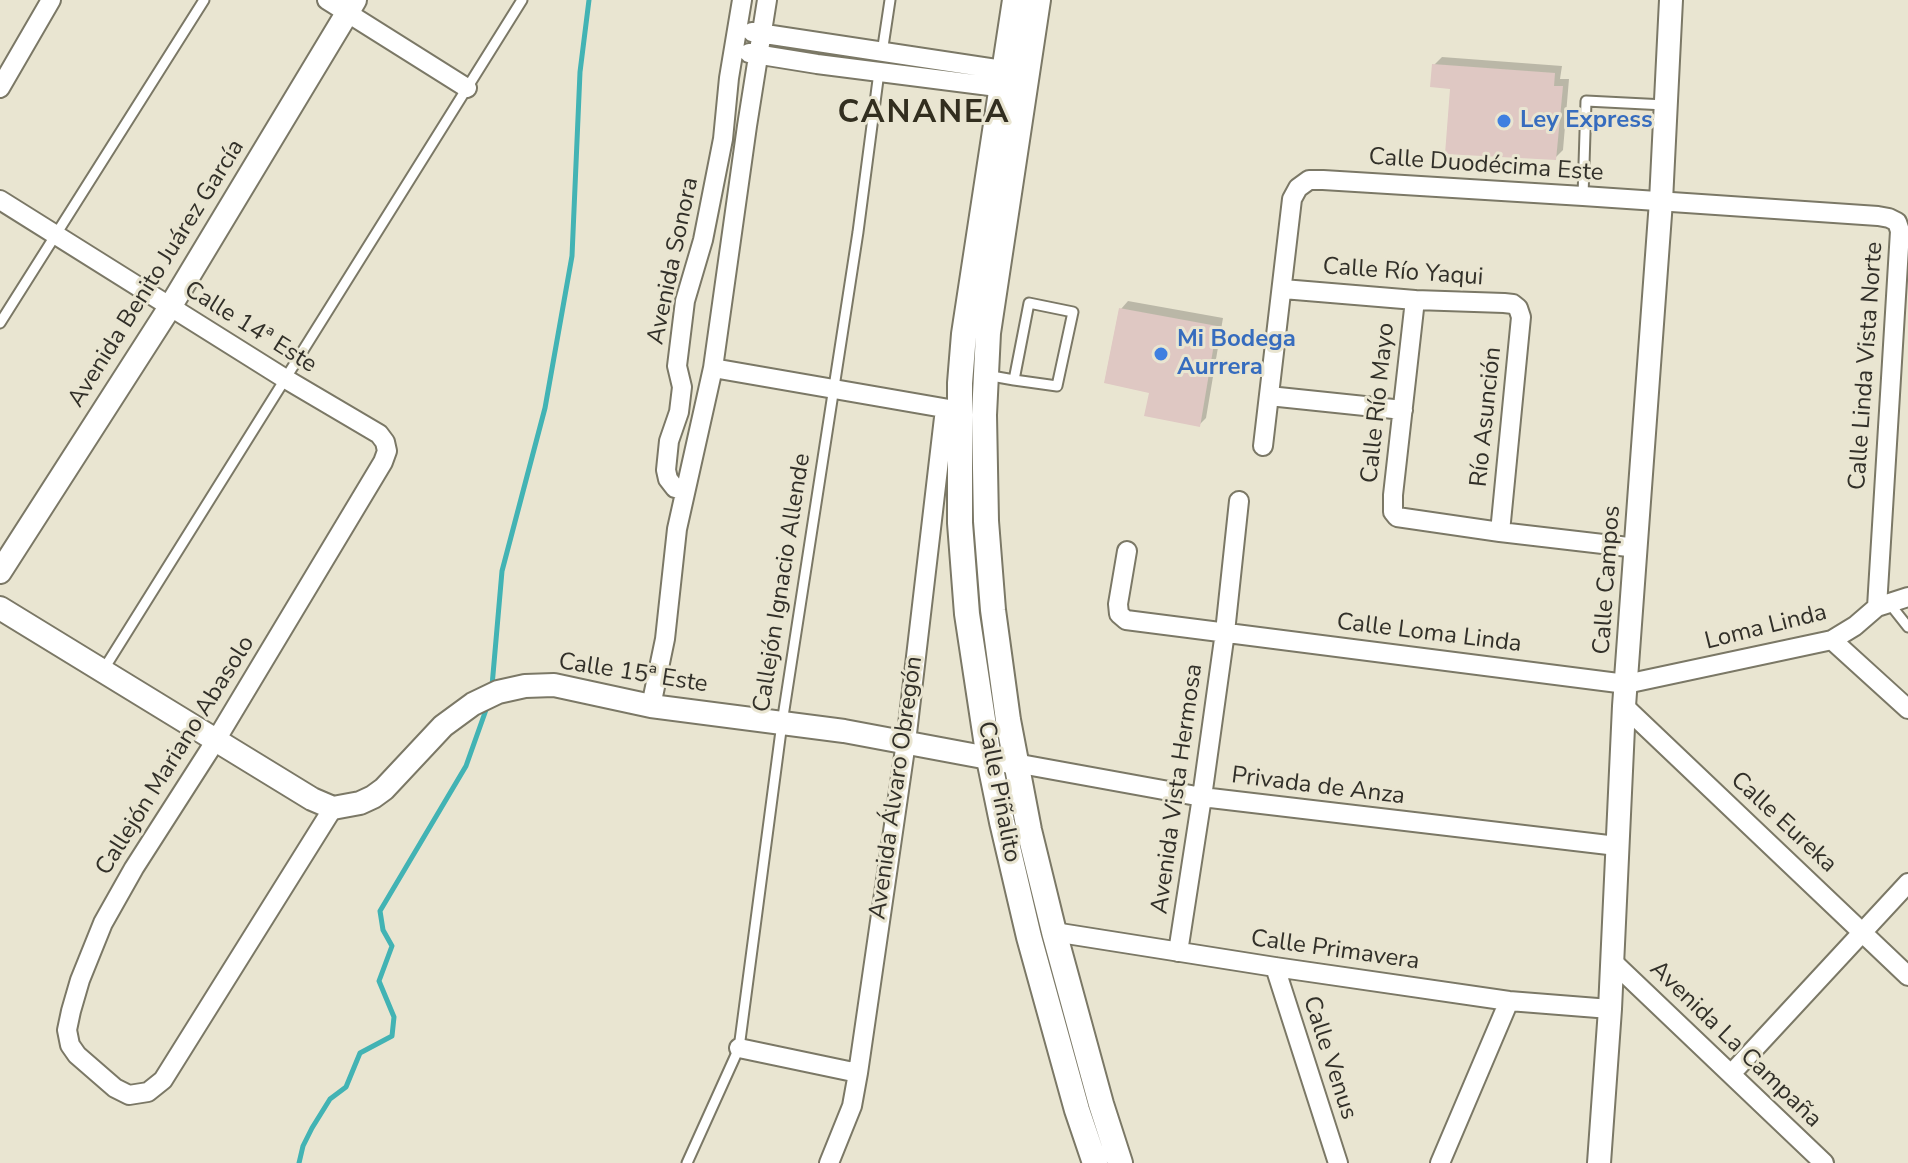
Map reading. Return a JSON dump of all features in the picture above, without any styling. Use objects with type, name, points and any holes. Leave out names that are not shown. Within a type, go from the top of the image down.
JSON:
[{"type":"main road","name":"Avenida Álvaro Obregón","points":[[963,412],[986,375],[1014,80],[1015,0]]},
{"type":"main road","name":"Avenida Álvaro Obregón","points":[[963,412],[960,383],[964,334],[1014,80],[1038,0]]},
{"type":"main road","name":"Calle Piñalito","points":[[963,412],[960,523],[967,614],[989,759],[1029,937],[1077,1110],[1095,1163]]},
{"type":"main road","name":"Calle Piñalito","points":[[963,412],[986,521],[993,610],[1015,763],[1029,830],[1101,1104],[1120,1163]]},
{"type":"street","points":[[0,88],[51,0]]},
{"type":"street","points":[[327,0],[352,6],[467,88]]},
{"type":"street","name":"Avenida Sonora","points":[[686,489],[675,488],[666,470],[669,441],[679,412],[682,387],[677,366],[685,301],[703,240],[723,139],[742,0]]},
{"type":"street","points":[[651,706],[665,639],[677,529],[713,368],[767,0]]},
{"type":"street","name":"Calle Campos","points":[[1599,1163],[1610,1009],[1625,695],[1661,201],[1671,0]]},
{"type":"street","name":"Avenida Benito Juárez García","points":[[0,572],[170,307],[352,6]]},
{"type":"street","points":[[738,29],[882,52],[1014,80]]},
{"type":"street","points":[[734,51],[879,71],[1014,80]]},
{"type":"street","name":"Calle Duodécima Este","points":[[1283,289],[1292,199],[1298,188],[1309,180],[1661,201]]},
{"type":"street","name":"Calle 14ª Este","points":[[0,200],[379,434],[387,451]]},
{"type":"street","name":"Calle Linda Vista Norte","points":[[1661,201],[1878,216],[1897,222],[1900,231],[1883,605]]},
{"type":"street","points":[[1263,446],[1283,289]]},
{"type":"street","name":"Calle Río Yaqui","points":[[1283,289],[1415,300],[1504,303],[1518,308]]},
{"type":"street","name":"Calle Río Mayo","points":[[1415,300],[1393,512],[1405,519],[1500,532]]},
{"type":"street","name":"Río Asunción","points":[[1500,532],[1521,317],[1518,308]]},
{"type":"street","points":[[713,368],[963,412]]},
{"type":"street","points":[[1269,396],[1403,410]]},
{"type":"street","name":"Avenida Álvaro Obregón","points":[[829,1163],[852,1106],[858,1073],[906,742],[963,412]]},
{"type":"street","name":"Callejón Mariano Abasolo","points":[[333,808],[163,1080],[148,1092],[129,1095],[115,1088],[77,1055],[70,1045],[67,1030],[80,980],[103,923],[134,868],[216,740],[387,451]]},
{"type":"street","name":"Avenida Vista Hermosa","points":[[1178,952],[1225,632],[1239,501]]},
{"type":"street","points":[[1500,532],[1637,548]]},
{"type":"street","name":"Calle Loma Linda","points":[[1127,551],[1118,604],[1119,614],[1126,620],[1225,632],[1625,695]]},
{"type":"street","name":"Loma Linda","points":[[1625,695],[1832,640],[1883,605],[1908,597]]},
{"type":"street","points":[[0,608],[312,799],[333,808]]},
{"type":"street","points":[[1832,640],[1908,709]]},
{"type":"street","name":"Calle 15ª Este","points":[[333,808],[360,803],[384,789],[443,726],[473,704],[498,692],[525,686],[554,685],[651,706],[906,742],[1015,763]]},
{"type":"street","name":"Calle Eureka","points":[[1625,695],[1908,976]]},
{"type":"street","name":"Privada de Anza","points":[[1015,763],[1202,797],[1617,846]]},
{"type":"street","points":[[1731,1074],[1908,883]]},
{"type":"street","name":"Calle Primavera","points":[[1054,932],[1509,1001],[1610,1009]]},
{"type":"street","name":"Avenida La Campaña","points":[[1612,961],[1824,1163]]},
{"type":"street","name":"Calle Venus","points":[[1275,967],[1338,1163]]},
{"type":"street","points":[[1440,1163],[1509,1001]]},
{"type":"street","points":[[739,1048],[858,1073]]},
{"type":"lane","points":[[0,323],[204,0]]},
{"type":"lane","points":[[102,672],[522,0]]},
{"type":"lane","name":"Callejón Ignacio Allende","points":[[687,1163],[739,1048],[782,723],[858,232],[890,0]]},
{"type":"lane","points":[[1583,196],[1586,101],[1665,105]]},
{"type":"lane","points":[[986,375],[1014,380],[1057,386],[1073,312],[1029,303],[1014,380]]},
{"type":"lane","points":[[1883,605],[1908,627]]},
{"type":"building","name":"Ley Express","points":[[1432,64],[1555,73],[1554,86],[1563,86],[1556,160],[1445,154],[1450,89],[1430,87]]},
{"type":"building","name":"Mi Bodega Aurrera","points":[[1119,308],[1217,326],[1200,427],[1144,416],[1149,393],[1104,383]]},
{"type":"waterway","points":[[492,686],[502,571],[545,408],[572,256],[580,72],[589,0]]},
{"type":"waterway","points":[[299,1163],[312,1128],[330,1099],[346,1087],[360,1053],[392,1036],[394,1017],[379,981],[392,946],[383,930],[380,911],[466,766],[487,707]]},
{"type":"place","name":"Ley Express","points":[[1504,121]]},
{"type":"place","name":"Mi Bodega Aurrera","points":[[1161,354]]},
{"type":"district","name":"CANANEA","points":[[924,114]]}]
